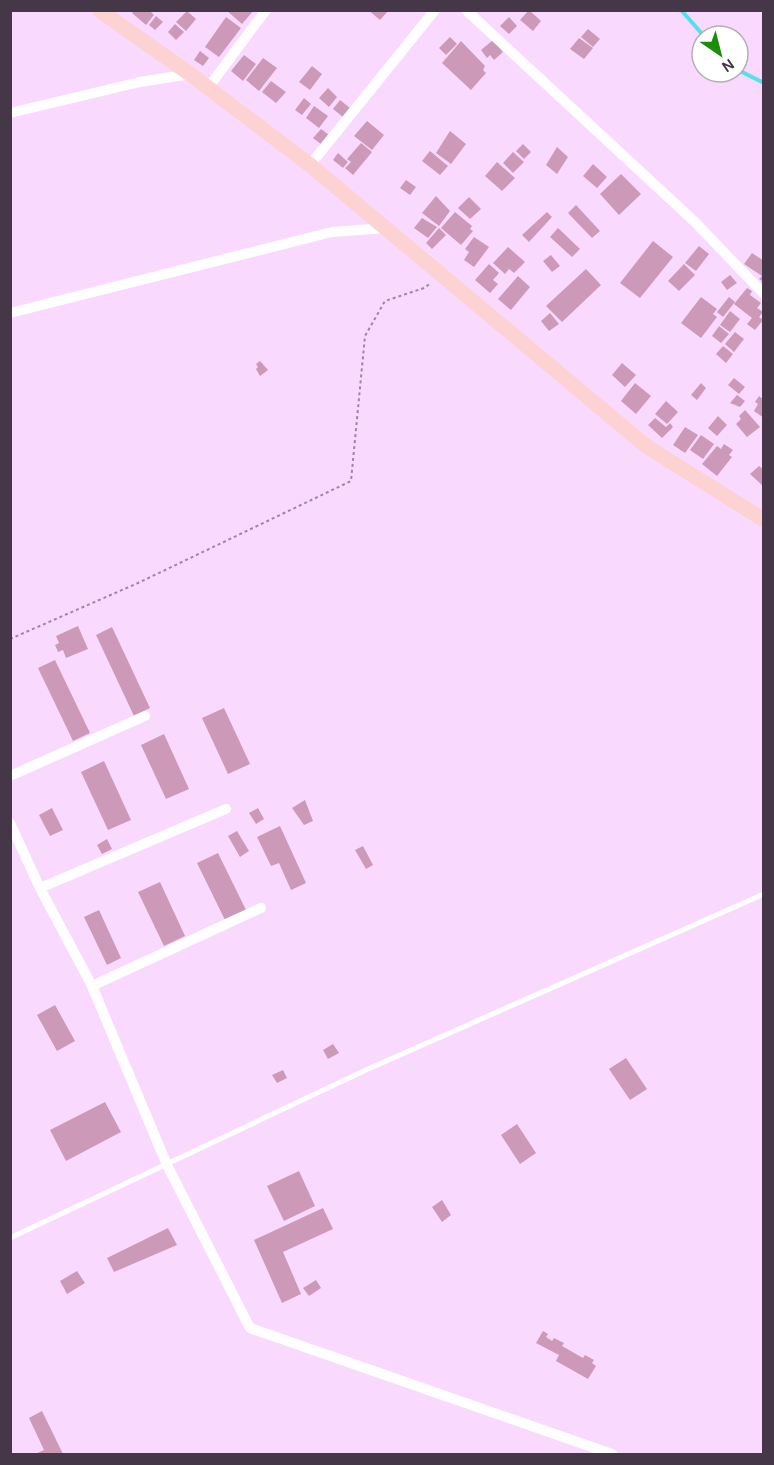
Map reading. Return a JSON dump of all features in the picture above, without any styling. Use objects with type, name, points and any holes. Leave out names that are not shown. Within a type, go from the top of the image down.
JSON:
[{"type":"main road","points":[[99,10],[190,74],[310,165],[442,273],[646,446],[764,520]]},
{"type":"street","points":[[208,88],[266,10]]},
{"type":"street","points":[[310,165],[435,10]]},
{"type":"street","points":[[466,10],[695,222],[764,294]]},
{"type":"street","points":[[10,113],[140,82],[190,74]]},
{"type":"street","points":[[10,313],[332,232],[386,228]]},
{"type":"street","points":[[10,776],[145,716]]},
{"type":"street","points":[[40,888],[226,809]]},
{"type":"street","points":[[10,823],[40,888],[92,986],[167,1165],[250,1328],[612,1455]]},
{"type":"street","points":[[92,986],[261,908]]},
{"type":"lane","points":[[10,1238],[366,1070],[764,894]]},
{"type":"path","points":[[10,639],[138,583],[351,481],[365,336],[385,301],[424,288],[442,273]]},
{"type":"building","points":[[134,10],[149,10],[154,15],[146,25],[132,13]]},
{"type":"building","points":[[226,10],[254,10],[242,24]]},
{"type":"building","points":[[368,10],[389,10],[380,20]]},
{"type":"building","points":[[529,10],[541,21],[533,31],[520,20]]},
{"type":"building","points":[[187,11],[196,19],[186,31],[176,22]]},
{"type":"building","points":[[156,16],[163,22],[155,30],[149,25]]},
{"type":"building","points":[[226,17],[241,28],[219,57],[205,47]]},
{"type":"building","points":[[509,17],[517,26],[509,34],[500,26]]},
{"type":"building","points":[[175,24],[184,32],[176,40],[168,32]]},
{"type":"building","points":[[588,29],[600,39],[593,47],[581,37]]},
{"type":"building","points":[[450,37],[457,44],[446,55],[439,48]]},
{"type":"building","points":[[579,38],[593,48],[584,59],[570,49]]},
{"type":"building","points":[[493,40],[503,52],[494,60],[490,55],[487,58],[481,50]]},
{"type":"building","points":[[461,41],[485,66],[483,70],[486,73],[471,90],[442,63]]},
{"type":"building","points":[[200,51],[209,58],[203,66],[194,60]]},
{"type":"building","points":[[244,55],[256,64],[243,81],[231,71]]},
{"type":"building","points":[[263,58],[277,68],[259,91],[246,80]]},
{"type":"building","points":[[312,66],[322,74],[310,90],[299,82]]},
{"type":"building","points":[[271,81],[286,92],[276,103],[262,92]]},
{"type":"building","points":[[328,88],[337,97],[329,107],[319,98]]},
{"type":"building","points":[[304,98],[311,104],[302,115],[295,110]]},
{"type":"building","points":[[340,100],[350,108],[343,117],[333,109]]},
{"type":"building","points":[[314,106],[328,116],[319,128],[306,118]]},
{"type":"building","points":[[367,121],[384,135],[372,150],[354,136]]},
{"type":"building","points":[[321,129],[329,135],[322,145],[313,138]]},
{"type":"building","points":[[450,131],[466,144],[451,164],[436,153]]},
{"type":"building","points":[[361,143],[372,152],[353,175],[345,168],[351,162],[347,159]]},
{"type":"building","points":[[523,144],[531,152],[524,159],[516,151]]},
{"type":"building","points":[[557,147],[568,157],[557,174],[546,165]]},
{"type":"building","points":[[430,151],[448,166],[440,175],[422,161]]},
{"type":"building","points":[[513,152],[524,162],[513,173],[503,163]]},
{"type":"building","points":[[338,153],[348,162],[343,168],[333,160]]},
{"type":"building","points":[[497,162],[515,178],[502,191],[485,176]]},
{"type":"building","points":[[593,164],[607,177],[597,188],[583,176]]},
{"type":"building","points":[[621,174],[641,194],[619,215],[600,194]]},
{"type":"building","points":[[406,180],[416,187],[410,195],[400,188]]},
{"type":"building","points":[[436,196],[450,211],[439,226],[422,213]]},
{"type":"building","points":[[469,197],[481,209],[470,219],[458,208]]},
{"type":"building","points":[[576,205],[600,231],[592,238],[568,213]]},
{"type":"building","points":[[455,212],[472,226],[470,229],[473,231],[461,245],[441,228]]},
{"type":"building","points":[[547,212],[552,217],[529,242],[522,235]]},
{"type":"building","points":[[422,218],[437,227],[428,238],[414,228]]},
{"type":"building","points":[[439,228],[446,235],[432,249],[426,243]]},
{"type":"building","points":[[558,228],[580,249],[572,257],[550,237]]},
{"type":"building","points":[[474,237],[489,247],[474,267],[464,260],[469,252],[465,249]]},
{"type":"building","points":[[653,241],[673,257],[640,298],[620,283]]},
{"type":"building","points":[[699,246],[709,254],[696,271],[685,263]]},
{"type":"building","points":[[508,247],[525,262],[514,273],[509,269],[505,274],[493,263]]},
{"type":"building","points":[[752,253],[764,261],[764,282],[759,279],[762,276],[744,264]]},
{"type":"building","points":[[551,255],[560,266],[552,272],[543,261]]},
{"type":"building","points":[[489,264],[499,273],[493,280],[498,284],[490,293],[475,280]]},
{"type":"building","points":[[684,264],[695,275],[679,291],[668,281]]},
{"type":"building","points":[[586,269],[601,285],[562,322],[546,306]]},
{"type":"building","points":[[730,275],[737,283],[727,290],[721,282]]},
{"type":"building","points":[[518,276],[530,287],[511,310],[498,299]]},
{"type":"building","points":[[747,288],[752,291],[750,295],[761,303],[757,308],[763,312],[759,317],[763,320],[755,330],[747,324],[752,318],[734,304]]},
{"type":"building","points":[[701,297],[717,309],[713,314],[717,317],[701,338],[681,323]]},
{"type":"building","points":[[729,297],[735,302],[723,317],[717,312]]},
{"type":"building","points":[[730,311],[740,319],[730,332],[720,325]]},
{"type":"building","points":[[550,313],[559,324],[549,331],[541,321]]},
{"type":"building","points":[[719,326],[729,334],[721,343],[712,336]]},
{"type":"building","points":[[735,332],[744,339],[734,352],[725,344]]},
{"type":"building","points":[[723,346],[733,354],[726,363],[716,354]]},
{"type":"building","points":[[260,361],[268,370],[260,376],[256,364]]},
{"type":"building","points":[[622,363],[636,375],[625,387],[612,375]]},
{"type":"building","points":[[734,378],[745,387],[739,394],[728,385]]},
{"type":"building","points":[[635,383],[651,396],[636,414],[621,401]]},
{"type":"building","points":[[701,383],[706,388],[697,400],[691,395]]},
{"type":"building","points":[[737,395],[745,401],[740,407],[730,403]]},
{"type":"building","points":[[759,396],[764,400],[764,418],[754,411],[758,404],[755,402]]},
{"type":"building","points":[[666,401],[678,412],[667,424],[655,414]]},
{"type":"building","points":[[745,410],[760,427],[747,437],[736,424],[741,419],[739,416]]},
{"type":"building","points":[[718,416],[727,425],[717,436],[708,428]]},
{"type":"building","points":[[655,418],[666,427],[670,423],[673,427],[662,438],[648,425]]},
{"type":"building","points":[[685,427],[698,435],[685,453],[673,445]]},
{"type":"building","points":[[701,435],[714,444],[703,459],[690,450]]},
{"type":"building","points":[[724,444],[733,450],[729,455],[732,457],[717,476],[702,464],[717,446],[721,449]]},
{"type":"building","points":[[759,466],[764,470],[764,487],[750,474]]},
{"type":"building","points":[[78,626],[88,649],[66,658],[63,650],[58,652],[55,645],[59,643],[56,636]]},
{"type":"building","points":[[112,627],[150,708],[134,716],[96,635]]},
{"type":"building","points":[[55,660],[90,733],[73,741],[38,668]]},
{"type":"building","points":[[224,708],[250,764],[228,774],[202,718]]},
{"type":"building","points":[[164,734],[189,789],[166,799],[141,745]]},
{"type":"building","points":[[104,761],[131,820],[108,830],[81,772]]},
{"type":"building","points":[[305,800],[313,821],[304,825],[292,808]]},
{"type":"building","points":[[52,808],[63,830],[50,836],[39,815]]},
{"type":"building","points":[[258,808],[264,819],[256,824],[249,813]]},
{"type":"building","points":[[280,826],[306,883],[291,890],[279,863],[271,866],[257,837]]},
{"type":"building","points":[[237,831],[249,851],[240,857],[228,836]]},
{"type":"building","points":[[107,839],[112,849],[102,854],[97,845]]},
{"type":"building","points":[[363,846],[373,865],[366,869],[355,850]]},
{"type":"building","points":[[218,853],[246,910],[225,920],[197,863]]},
{"type":"building","points":[[160,882],[185,936],[164,946],[138,892]]},
{"type":"building","points":[[99,910],[121,958],[107,965],[84,917]]},
{"type":"building","points":[[55,1005],[75,1041],[57,1051],[37,1015]]},
{"type":"building","points":[[333,1044],[339,1053],[328,1059],[323,1050]]},
{"type":"building","points":[[626,1058],[647,1089],[630,1100],[609,1069]]},
{"type":"building","points":[[283,1070],[287,1078],[277,1083],[272,1075]]},
{"type":"building","points":[[105,1102],[121,1132],[66,1161],[50,1130]]},
{"type":"building","points":[[517,1124],[536,1153],[520,1164],[501,1135]]},
{"type":"building","points":[[299,1171],[315,1206],[284,1221],[267,1186]]},
{"type":"building","points":[[442,1200],[451,1215],[442,1222],[432,1207]]},
{"type":"building","points":[[323,1208],[333,1229],[283,1252],[301,1294],[282,1303],[254,1240]]},
{"type":"building","points":[[168,1228],[177,1245],[114,1272],[107,1258]]},
{"type":"building","points":[[77,1271],[85,1283],[67,1294],[60,1281]]},
{"type":"building","points":[[316,1280],[321,1288],[309,1296],[303,1288]]},
{"type":"building","points":[[543,1331],[552,1341],[554,1338],[564,1343],[562,1346],[583,1358],[585,1355],[594,1360],[592,1363],[596,1366],[588,1379],[556,1361],[559,1355],[536,1343]]},
{"type":"building","points":[[42,1411],[63,1454],[35,1454],[44,1450],[29,1418]]},
{"type":"waterway","points":[[681,10],[693,24]]},
{"type":"waterway","points":[[750,76],[764,83]]}]
